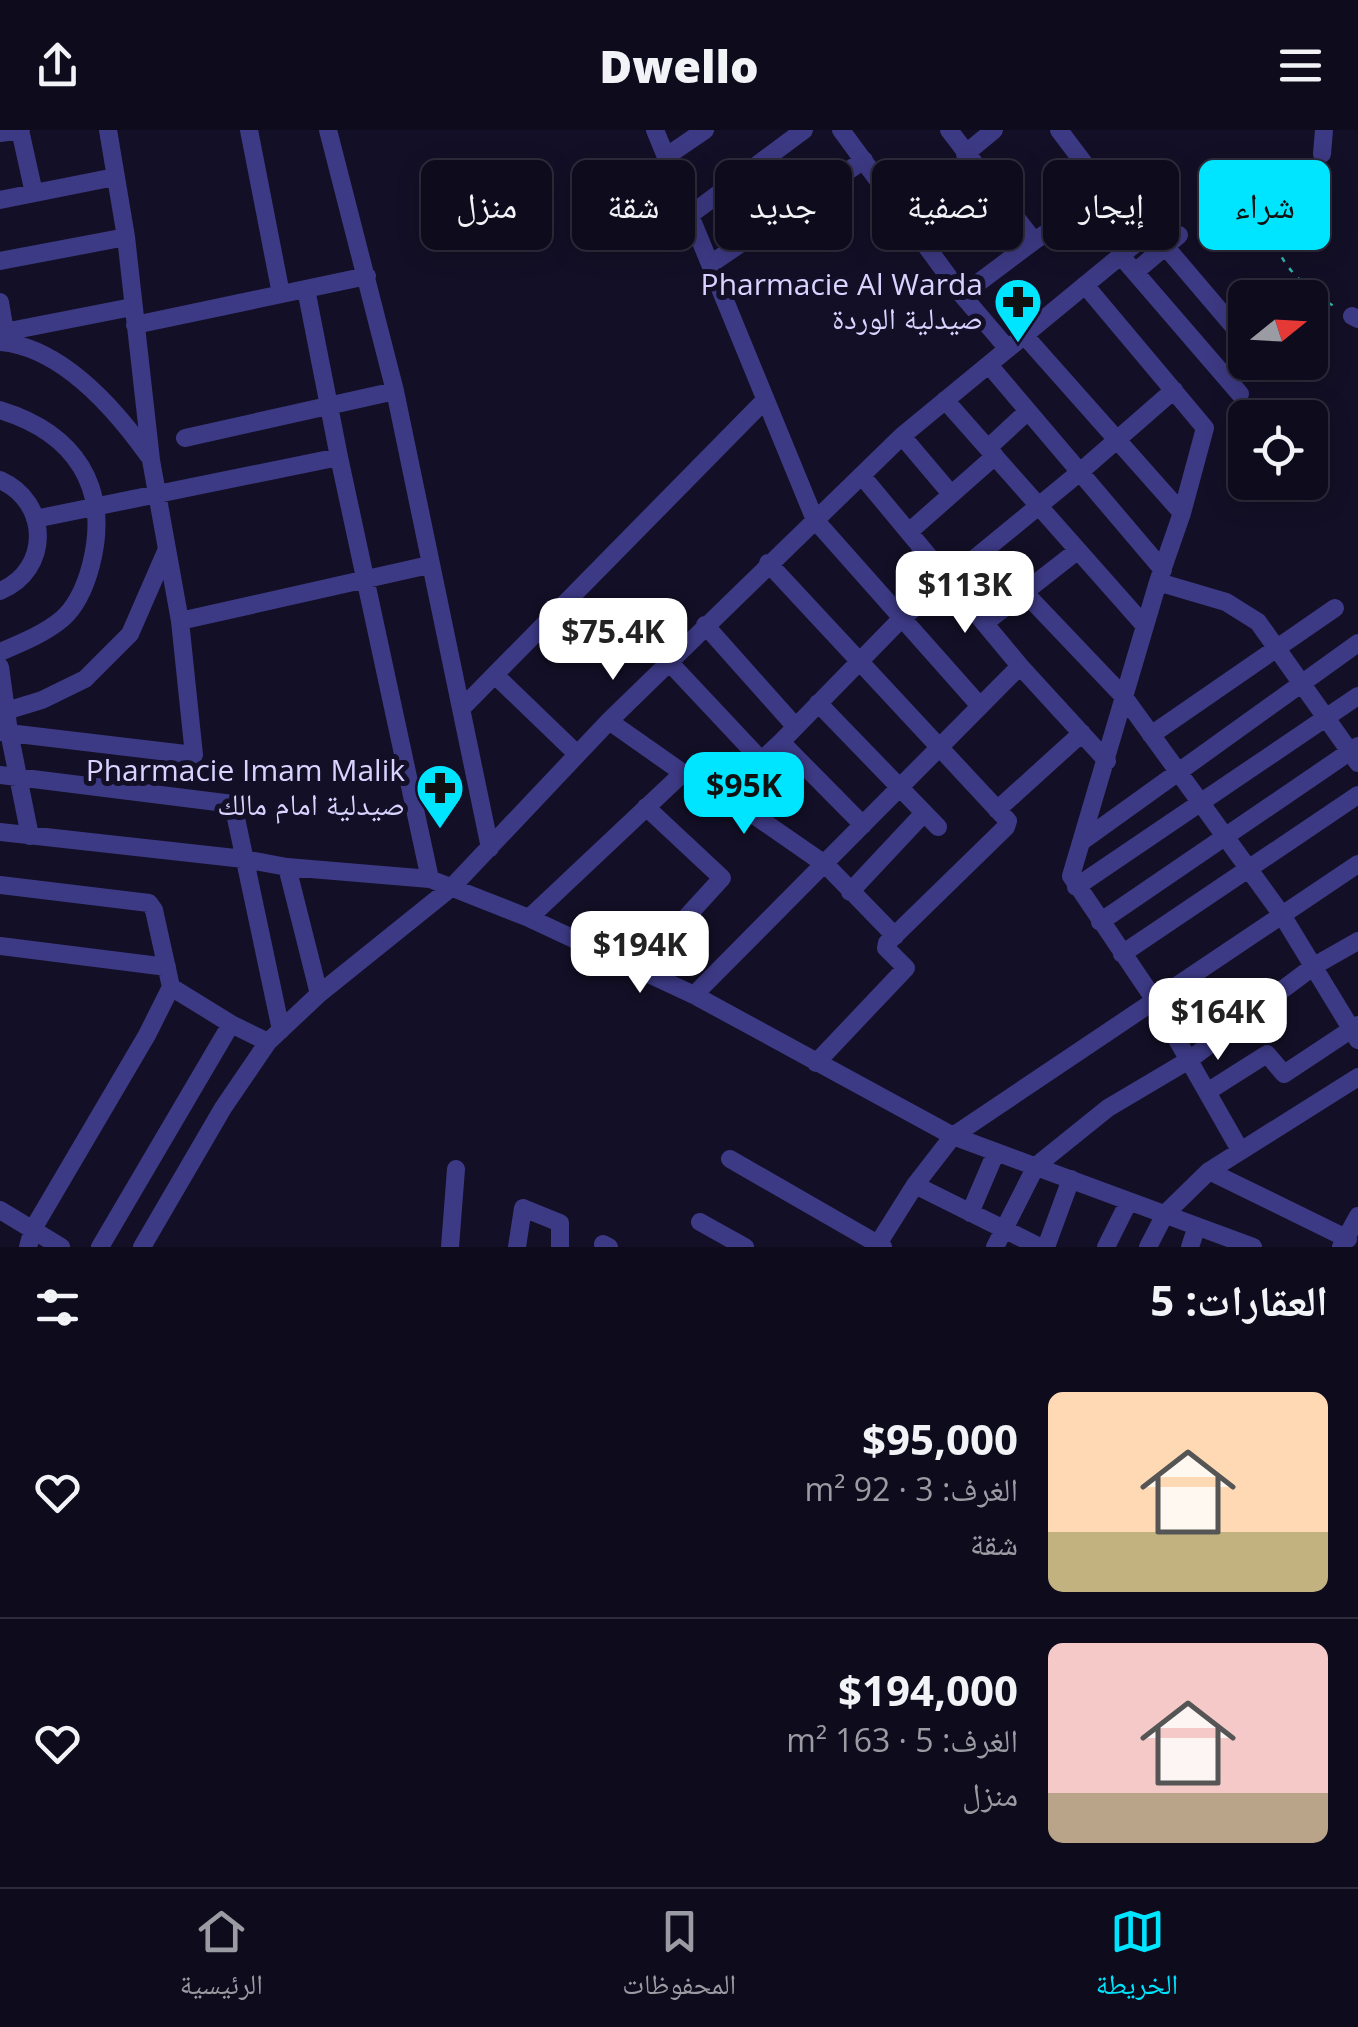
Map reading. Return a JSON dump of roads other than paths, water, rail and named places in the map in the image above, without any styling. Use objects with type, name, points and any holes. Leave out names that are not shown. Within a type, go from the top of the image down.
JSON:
[{"type":"street","points":[[0,134],[20,130],[34,194]]},
{"type":"street","points":[[4,732],[194,755],[180,621],[157,496],[126,237],[108,130]]},
{"type":"street","points":[[249,130],[282,294]]},
{"type":"street","points":[[328,130],[395,391],[490,848]]},
{"type":"street","points":[[655,130],[668,160]]},
{"type":"street","points":[[666,156],[704,130]]},
{"type":"street","points":[[695,211],[804,130]]},
{"type":"street","points":[[841,130],[962,294],[1008,348]]},
{"type":"street","points":[[949,130],[1034,241]]},
{"type":"street","points":[[965,154],[994,130]]},
{"type":"street","points":[[1060,130],[1082,160]]},
{"type":"street","points":[[1322,154],[1324,130]]},
{"type":"street","points":[[712,263],[864,160]]},
{"type":"street","points":[[0,200],[114,177]]},
{"type":"street","points":[[695,226],[815,520],[980,706]]},
{"type":"street","points":[[962,294],[1043,235]]},
{"type":"street","points":[[0,261],[126,237]]},
{"type":"street","points":[[1135,272],[1172,241],[1228,317]]},
{"type":"street","points":[[142,1247],[224,1108],[274,1036],[319,994],[452,887],[609,721],[902,436],[1128,250]]},
{"type":"street","points":[[1121,256],[1240,394]]},
{"type":"street","points":[[2,336],[282,294],[367,276]]},
{"type":"street","points":[[1085,285],[1205,428],[1071,873],[1076,887],[1154,999],[1240,1150]]},
{"type":"street","points":[[306,289],[430,880]]},
{"type":"street","points":[[0,302],[2,336],[88,383],[114,408],[152,460]]},
{"type":"street","points":[[1024,335],[1119,438],[1182,514]]},
{"type":"street","points":[[989,364],[1080,472],[1160,576],[1226,602],[1258,622],[1355,754],[1225,836],[1100,922]]},
{"type":"street","points":[[725,795],[782,742],[901,618],[1174,390]]},
{"type":"street","points":[[185,438],[395,391]]},
{"type":"street","points":[[946,400],[1036,507],[1145,626]]},
{"type":"street","points":[[462,708],[764,401]]},
{"type":"street","points":[[0,410],[22,417],[60,441],[88,479],[98,508],[96,545],[74,605],[42,633],[0,652]]},
{"type":"street","points":[[910,531],[951,494],[1028,411]]},
{"type":"street","points":[[902,436],[951,494]]},
{"type":"street","points":[[36,519],[338,456]]},
{"type":"street","points":[[862,476],[1020,666],[1107,762]]},
{"type":"street","points":[[0,480],[26,498],[36,519],[38,546],[29,571],[0,591]]},
{"type":"street","points":[[6,711],[42,700],[85,679],[130,634],[166,549]]},
{"type":"street","points":[[985,623],[1077,551]]},
{"type":"street","points":[[768,564],[1008,821],[895,936],[886,948],[906,970],[816,1063]]},
{"type":"street","points":[[180,621],[429,565]]},
{"type":"street","points":[[1024,592],[1124,697],[1282,915],[1356,1032],[1284,1074],[1267,1054],[1207,1092]]},
{"type":"street","points":[[1151,735],[1335,608]]},
{"type":"street","points":[[706,624],[794,726]]},
{"type":"street","points":[[1081,842],[1358,643]]},
{"type":"street","points":[[669,662],[760,760]]},
{"type":"street","points":[[694,995],[1020,666]]},
{"type":"street","points":[[0,667],[6,711],[4,732],[20,776],[30,836]]},
{"type":"street","points":[[495,675],[577,754]]},
{"type":"street","points":[[1076,887],[1358,696]]},
{"type":"street","points":[[818,703],[931,820],[850,892]]},
{"type":"street","points":[[609,721],[826,865],[895,936]]},
{"type":"street","points":[[998,810],[1082,732]]},
{"type":"street","points":[[782,742],[863,825]]},
{"type":"street","points":[[528,918],[683,772]]},
{"type":"street","points":[[0,775],[229,802],[235,807],[274,1036]]},
{"type":"street","points":[[1122,954],[1358,795]]},
{"type":"street","points":[[638,969],[722,878],[646,807]]},
{"type":"street","points":[[0,832],[286,867],[430,880],[452,887],[694,995],[954,1136],[1253,1247]]},
{"type":"street","points":[[730,1159],[879,1246],[914,1185],[954,1136],[1358,864]]},
{"type":"street","points":[[286,867],[319,994]]},
{"type":"street","points":[[0,884],[149,904],[154,910],[171,987],[30,1238]]},
{"type":"street","points":[[0,946],[167,967]]},
{"type":"street","points":[[995,1247],[1036,1166],[1108,1108],[1188,1060],[1314,966],[1356,947]]},
{"type":"street","points":[[171,987],[231,1024],[274,1036]]},
{"type":"street","points":[[100,1247],[231,1024]]},
{"type":"street","points":[[1148,1247],[1165,1214],[1209,1171],[1358,1077]]},
{"type":"street","points":[[970,1213],[996,1152]]},
{"type":"street","points":[[450,1247],[456,1169]]},
{"type":"street","points":[[1209,1171],[1344,1243],[1358,1216]]},
{"type":"street","points":[[914,1185],[1043,1247],[1071,1179]]},
{"type":"street","points":[[1106,1247],[1129,1201]]},
{"type":"street","points":[[517,1247],[523,1208],[560,1223],[560,1247]]},
{"type":"street","points":[[0,1210],[30,1238],[62,1247]]},
{"type":"street","points":[[700,1222],[745,1247]]},
{"type":"street","points":[[1190,1247],[1197,1226]]},
{"type":"place","name":"Pharmacie Al Warda صيدلية الوردة","points":[[1018,344]]},
{"type":"place","name":"Pharmacie Imam Malik صيدلية امام مالك","points":[[440,830]]}]
